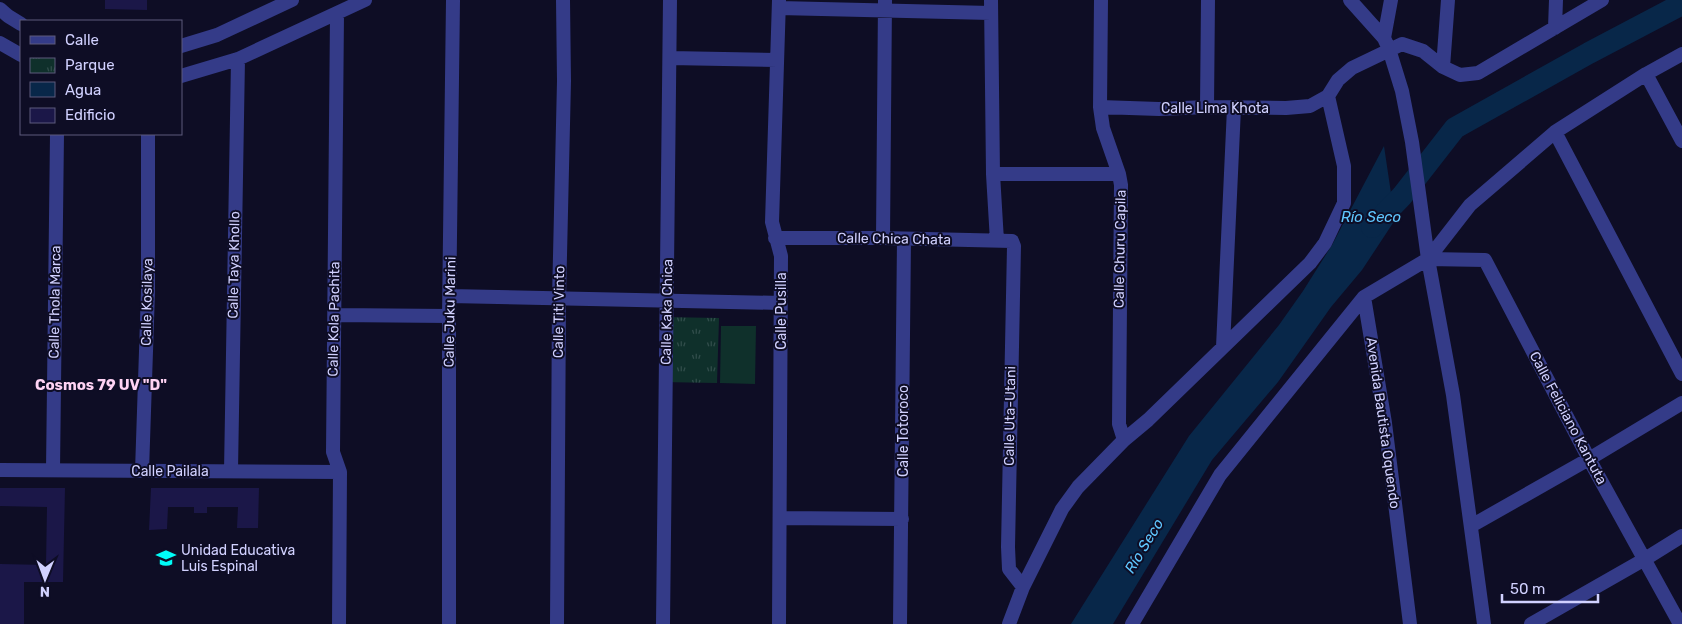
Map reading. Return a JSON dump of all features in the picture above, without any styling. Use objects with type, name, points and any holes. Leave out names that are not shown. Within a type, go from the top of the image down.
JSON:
[{"type":"street","points":[[182,46],[217,35],[292,0]]},
{"type":"street","points":[[182,76],[238,59],[365,0]]},
{"type":"street","name":"Calle Juku Marini","points":[[448,624],[453,0]]},
{"type":"street","name":"Calle Titi Vinto","points":[[557,624],[559,299],[564,0]]},
{"type":"street","name":"Calle Kaka Chica","points":[[663,624],[670,0]]},
{"type":"street","name":"Calle Churu Capila","points":[[1101,0],[1100,107],[1103,128],[1119,174],[1122,198],[1118,424],[1124,440]]},
{"type":"street","points":[[1208,0],[1208,107]]},
{"type":"street","points":[[1350,0],[1387,44],[1402,90],[1412,142],[1428,259],[1453,395],[1484,624]]},
{"type":"street","points":[[1387,44],[1391,0]]},
{"type":"street","points":[[1443,67],[1448,0]]},
{"type":"street","points":[[1555,28],[1556,0]]},
{"type":"street","points":[[1009,624],[1023,587],[1062,509],[1078,487],[1124,440],[1148,420],[1310,263],[1325,243],[1344,203],[1344,166],[1328,96],[1338,80],[1387,44],[1402,44],[1423,51],[1443,67],[1460,75],[1478,73],[1602,0]]},
{"type":"street","points":[[779,4],[991,6],[993,174],[998,241]]},
{"type":"street","name":"Calle Pusilla","points":[[779,4],[772,222],[781,256],[779,624]]},
{"type":"street","points":[[883,238],[885,6]]},
{"type":"street","points":[[0,8],[20,23]]},
{"type":"street","name":"Calle Kola Pachita","points":[[337,14],[333,452],[340,472],[339,624]]},
{"type":"street","points":[[0,43],[20,54]]},
{"type":"street","points":[[1132,624],[1220,475],[1364,297],[1428,259],[1470,205],[1555,132],[1646,74],[1682,54]]},
{"type":"street","points":[[670,58],[776,60]]},
{"type":"street","name":"Calle Taya Khollo","points":[[230,471],[238,59]]},
{"type":"street","points":[[1646,74],[1682,141]]},
{"type":"street","name":"Calle Lima Khota","points":[[1100,107],[1159,109],[1208,107],[1286,108],[1310,106],[1328,96]]},
{"type":"street","points":[[1223,347],[1234,108]]},
{"type":"street","points":[[1555,132],[1682,374]]},
{"type":"street","name":"Calle Thola Marca","points":[[53,470],[57,135]]},
{"type":"street","name":"Calle Kosilaya","points":[[142,471],[148,290],[148,135]]},
{"type":"street","points":[[993,174],[1119,174]]},
{"type":"street","name":"Calle Chica Chata","points":[[775,238],[1012,241]]},
{"type":"street","name":"Calle Totoroco","points":[[900,624],[904,239]]},
{"type":"street","name":"Calle Uta-Utani","points":[[1012,241],[1014,246],[1008,548],[1009,568],[1023,587]]},
{"type":"street","name":"Calle Feliciano Kantuta","points":[[1428,259],[1485,260],[1589,459],[1680,624]]},
{"type":"street","points":[[450,296],[781,303]]},
{"type":"street","name":"Avenida Bautista Oquendo","points":[[1364,297],[1384,424],[1410,624]]},
{"type":"street","points":[[335,315],[449,316]]},
{"type":"street","points":[[1471,526],[1589,459],[1682,403]]},
{"type":"street","name":"Calle Pailala","points":[[0,470],[340,472]]},
{"type":"street","points":[[780,518],[902,519]]},
{"type":"street","points":[[1531,624],[1682,536]]},
{"type":"green space","points":[[663,317],[719,318],[717,383],[662,382]]},
{"type":"green space","points":[[721,326],[756,326],[755,384],[720,383]]},
{"type":"water","name":"Río Seco","points":[[1384,146],[1395,220],[1362,270],[1331,307],[1278,382],[1212,460],[1113,624],[1071,624],[1189,436],[1279,325],[1303,291],[1332,245]]},
{"type":"building","points":[[105,0],[147,0],[147,10],[105,9]]},
{"type":"building","points":[[0,488],[65,488],[63,582],[24,582],[24,624],[0,624],[0,564],[46,565],[47,507],[0,506]]},
{"type":"building","points":[[151,488],[259,488],[258,528],[237,528],[238,507],[207,507],[207,513],[194,513],[194,507],[168,507],[167,529],[149,530]]},
{"type":"waterway","name":"Río Seco","points":[[1372,227],[1402,196],[1455,128],[1589,53],[1682,4]]},
{"type":"place","name":"Unidad Educativa Luis Espinal","points":[[166,558]]},
{"type":"district","name":"Cosmos 79 UV \"D\"","points":[[101,385]]}]
